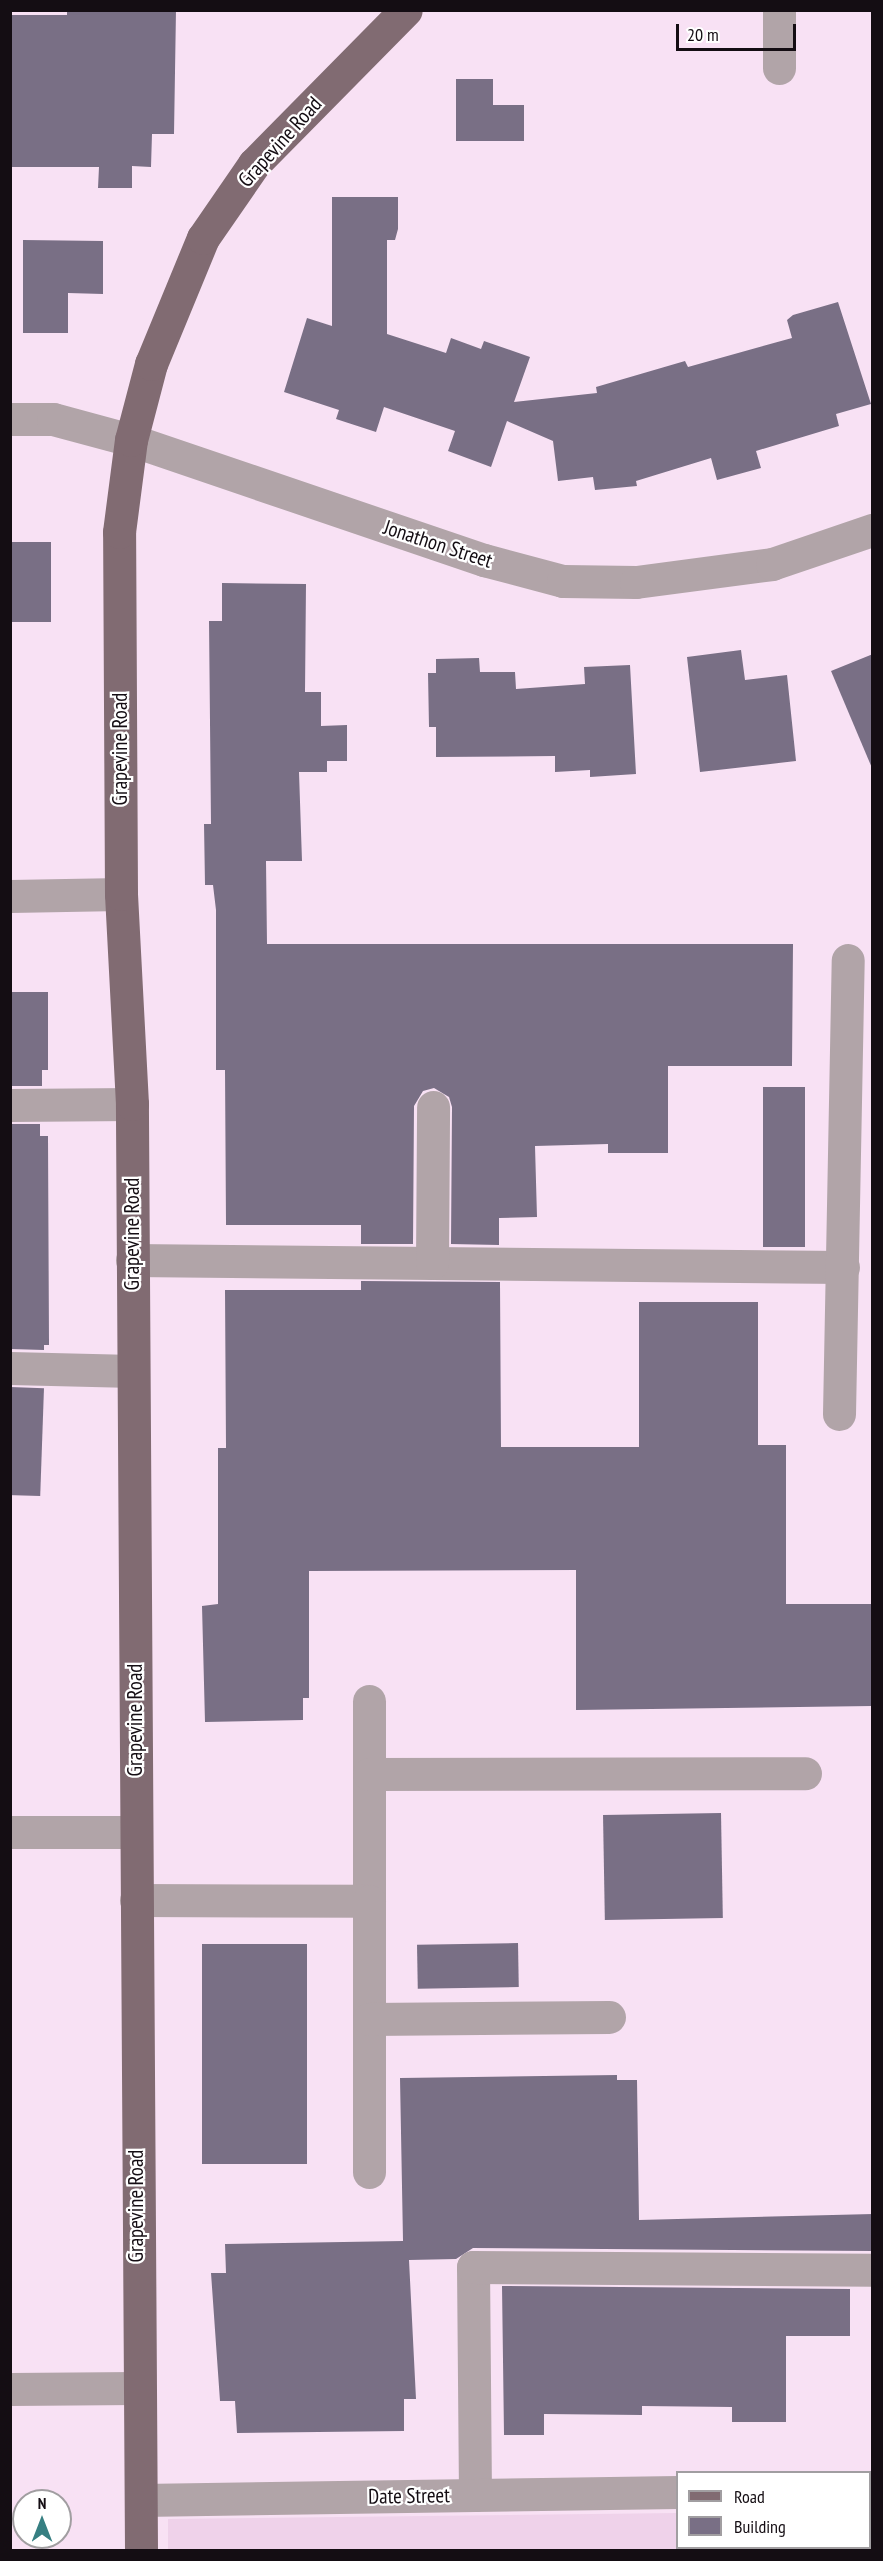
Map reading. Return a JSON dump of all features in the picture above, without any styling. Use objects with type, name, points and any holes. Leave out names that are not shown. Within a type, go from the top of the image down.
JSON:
[{"type":"main road","name":"Grapevine Road","points":[[141,2550],[136,2388],[132,1104],[121,894],[119,532],[131,440],[151,364],[203,238],[254,164],[406,10]]},
{"type":"street","points":[[778,10],[778,68]]},
{"type":"street","name":"Jonathon Street","points":[[10,419],[53,419],[131,440],[484,560],[563,581],[636,582],[772,564],[873,530]]},
{"type":"street","points":[[10,896],[121,894]]},
{"type":"street","points":[[839,1414],[848,960]]},
{"type":"street","points":[[10,1105],[132,1104]]},
{"type":"street","points":[[432,1263],[433,1107]]},
{"type":"street","points":[[132,1260],[843,1267]]},
{"type":"street","points":[[10,1368],[133,1371]]},
{"type":"street","points":[[369,1701],[369,2172]]},
{"type":"street","points":[[369,1774],[805,1773]]},
{"type":"street","points":[[10,1832],[136,1832]]},
{"type":"street","points":[[136,1900],[369,1901]]},
{"type":"street","points":[[369,2019],[609,2017]]},
{"type":"street","points":[[475,2495],[473,2267],[873,2270]]},
{"type":"street","points":[[10,2389],[136,2388]]},
{"type":"street","name":"Date Street","points":[[141,2500],[676,2492]]},
{"type":"shaded area","points":[[676,2513],[676,2549],[871,2549],[871,2530],[872,2550],[168,2550],[168,2519]]},
{"type":"building","points":[[67,10],[176,10],[174,134],[152,134],[151,167],[132,166],[132,188],[98,188],[99,167],[10,167],[10,15],[67,15]]},
{"type":"building","points":[[456,79],[493,79],[493,105],[524,105],[524,141],[456,141]]},
{"type":"building","points":[[332,197],[398,197],[398,229],[395,240],[387,240],[387,334],[446,353],[451,338],[481,349],[484,341],[530,357],[514,402],[597,393],[596,387],[685,361],[688,367],[792,338],[787,320],[793,315],[838,302],[871,404],[836,414],[839,426],[756,451],[761,468],[717,480],[711,458],[636,481],[637,486],[595,490],[593,477],[558,481],[553,441],[507,421],[491,467],[448,451],[455,431],[384,407],[376,432],[336,419],[339,410],[284,392],[307,318],[332,326]]},
{"type":"building","points":[[23,240],[103,241],[103,294],[68,293],[68,333],[23,333]]},
{"type":"building","points":[[10,542],[51,542],[51,622],[10,622]]},
{"type":"building","points":[[222,583],[306,584],[305,692],[321,692],[321,726],[347,725],[347,761],[327,761],[327,772],[299,772],[302,861],[266,861],[267,944],[793,944],[792,1066],[668,1066],[668,1153],[608,1153],[608,1144],[535,1146],[537,1217],[499,1218],[499,1245],[451,1244],[452,1107],[449,1097],[434,1088],[423,1091],[414,1106],[413,1244],[361,1244],[361,1225],[226,1225],[225,1070],[216,1070],[216,910],[213,885],[205,885],[204,824],[211,824],[209,621],[222,621]]},
{"type":"building","points":[[741,650],[745,680],[787,675],[796,761],[700,772],[687,657]]},
{"type":"building","points":[[873,654],[873,768],[872,768],[831,671]]},
{"type":"building","points":[[479,658],[480,672],[515,672],[516,689],[585,684],[584,667],[630,665],[636,774],[590,777],[590,770],[555,772],[555,756],[436,757],[436,727],[429,727],[428,673],[436,673],[436,659]]},
{"type":"building","points":[[10,992],[48,992],[48,1070],[42,1070],[42,1086],[10,1086]]},
{"type":"building","points":[[763,1087],[805,1087],[805,1247],[763,1247]]},
{"type":"building","points":[[10,1124],[40,1124],[40,1136],[48,1136],[49,1345],[44,1345],[44,1350],[10,1349]]},
{"type":"building","points":[[361,1281],[500,1282],[501,1447],[639,1447],[639,1302],[758,1302],[758,1445],[786,1445],[786,1604],[871,1604],[872,1706],[576,1710],[576,1570],[309,1571],[309,1698],[303,1698],[303,1720],[205,1722],[202,1606],[218,1604],[218,1448],[226,1448],[225,1290],[361,1290]]},
{"type":"building","points":[[10,1387],[44,1388],[40,1496],[10,1495]]},
{"type":"building","points":[[721,1813],[723,1918],[605,1920],[603,1815]]},
{"type":"building","points":[[518,1943],[519,1987],[418,1989],[417,1945]]},
{"type":"building","points":[[202,1944],[307,1944],[307,2164],[202,2164]]},
{"type":"building","points":[[617,2075],[617,2080],[637,2080],[639,2220],[873,2214],[873,2251],[473,2248],[456,2259],[409,2260],[416,2399],[404,2399],[404,2431],[237,2433],[235,2401],[220,2401],[211,2273],[226,2273],[225,2244],[403,2241],[400,2078]]},
{"type":"building","points":[[502,2286],[850,2289],[850,2336],[786,2336],[786,2422],[732,2422],[732,2407],[642,2406],[642,2415],[544,2414],[544,2435],[504,2435]]}]
